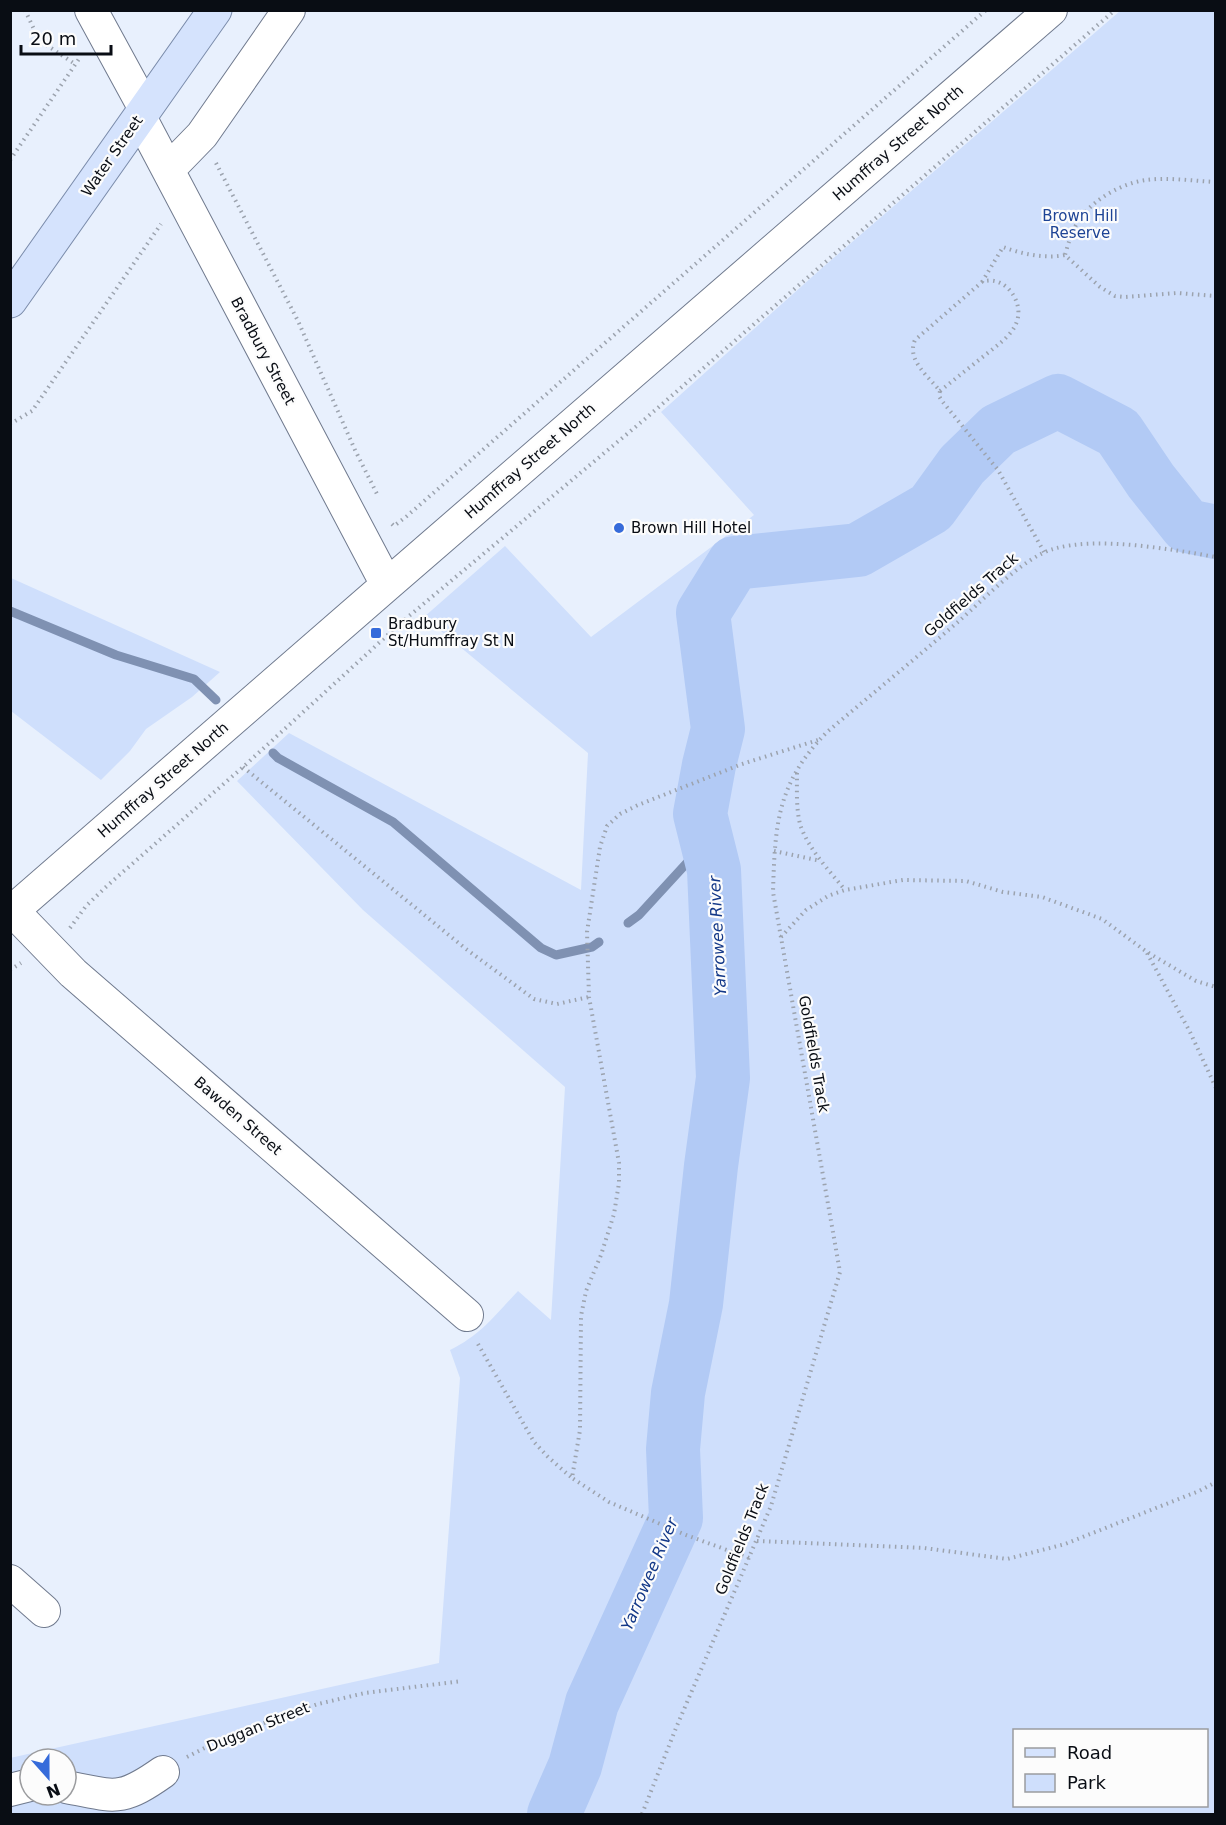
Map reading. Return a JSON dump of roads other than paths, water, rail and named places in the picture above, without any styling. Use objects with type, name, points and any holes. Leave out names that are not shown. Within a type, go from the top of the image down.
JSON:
[{"type":"main road","name":"Water Street","points":[[10,301],[215,10]]},
{"type":"street","points":[[175,184],[202,135],[289,10]]},
{"type":"street","name":"Humffray Street North","points":[[12,912],[1051,10]]},
{"type":"street","name":"Bradbury Street","points":[[96,19],[175,184],[387,585]]},
{"type":"street","name":"Bawden Street","points":[[12,912],[73,973],[467,1315]]},
{"type":"street","points":[[10,1581],[44,1611]]},
{"type":"street","points":[[78,1790],[118,1796],[137,1789],[162,1772]]},
{"type":"waterway","name":"Yarrowee River","points":[[554,1814],[575,1766],[592,1703],[676,1518],[673,1449],[678,1393],[696,1304],[723,1078],[714,870],[700,814],[718,729],[703,613],[734,563],[858,550],[931,508],[962,465],[998,430],[1058,401],[1118,432],[1151,481],[1187,526],[1216,532]]},
{"type":"waterway","points":[[10,611],[116,655],[194,679],[216,700]]},
{"type":"waterway","points":[[273,753],[278,758],[393,822],[541,948],[556,955],[592,947],[599,942]]},
{"type":"waterway","points":[[628,923],[639,915],[707,841]]},
{"type":"place","name":"Brown Hill Hotel","points":[[619,528]]},
{"type":"place","name":"Bradbury St/Humffray St N","points":[[376,633]]},
{"type":"park label","name":"Brown Hill Reserve","points":[[1080,224]]}]
